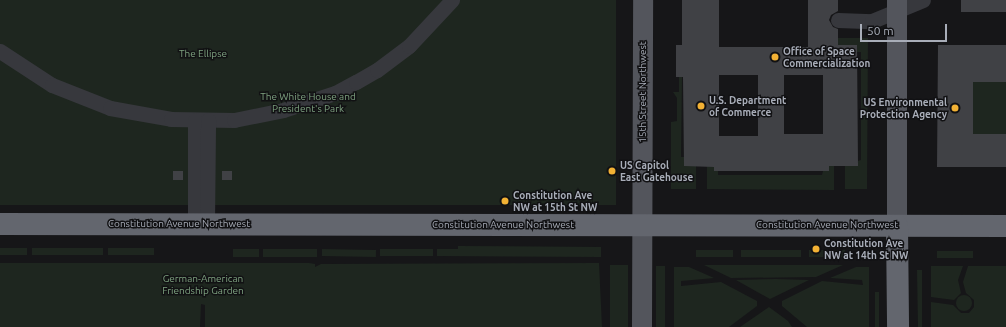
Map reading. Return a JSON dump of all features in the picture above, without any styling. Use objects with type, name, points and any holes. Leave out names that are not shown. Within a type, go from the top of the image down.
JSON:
[{"type":"highway","name":"Constitution Avenue Northwest","points":[[0,224],[1006,226]]},
{"type":"highway","points":[[897,226],[898,327]]},
{"type":"main road","name":"15th Street Northwest","points":[[642,327],[643,0]]},
{"type":"main road","points":[[897,6],[897,226]]},
{"type":"lane","points":[[0,51],[52,85],[92,102],[146,116],[202,120],[234,120],[283,110],[349,86],[378,70],[405,50],[424,34],[452,0]]},
{"type":"lane","points":[[838,20],[872,21],[897,6],[923,0]]},
{"type":"lane","points":[[201,224],[202,120]]},
{"type":"green space","name":"The White House and President's Park","points":[[0,0],[616,0],[616,205],[0,205]]},
{"type":"green space","points":[[838,38],[868,38],[867,189],[845,189],[845,166],[857,166],[858,161],[861,160],[861,52],[857,52],[857,45],[838,45]]},
{"type":"green space","points":[[679,77],[682,77],[681,157],[684,157],[684,166],[696,166],[696,189],[671,189],[671,122],[677,121],[677,98],[673,92],[679,92]]},
{"type":"green space","points":[[973,82],[1006,82],[1006,134],[973,134]]},
{"type":"green space","points":[[707,166],[714,167],[714,171],[718,171],[718,175],[822,175],[823,171],[829,171],[829,166],[834,166],[834,190],[707,189]]},
{"type":"green space","points":[[458,246],[601,247],[601,257],[437,256],[437,249],[458,249]]},
{"type":"green space","points":[[0,248],[27,248],[27,255],[0,255]]},
{"type":"green space","points":[[32,248],[103,248],[103,255],[32,255]]},
{"type":"green space","points":[[108,248],[154,248],[154,255],[108,255]]},
{"type":"green space","points":[[233,249],[259,249],[259,257],[233,257]]},
{"type":"green space","points":[[263,249],[317,249],[317,257],[263,257]]},
{"type":"green space","points":[[322,249],[376,250],[376,257],[322,256]]},
{"type":"green space","points":[[380,249],[433,249],[433,256],[380,256]]},
{"type":"green space","points":[[696,250],[733,250],[733,257],[696,257]]},
{"type":"green space","points":[[741,250],[801,250],[801,257],[741,257]]},
{"type":"green space","points":[[809,250],[845,250],[845,257],[809,257]]},
{"type":"green space","points":[[937,251],[973,251],[973,258],[937,258]]},
{"type":"green space","name":"German-American Friendship Garden","points":[[0,263],[309,263],[315,264],[315,267],[321,264],[599,263],[602,327],[205,327],[205,305],[201,304],[200,327],[0,327]]},
{"type":"green space","points":[[610,265],[628,265],[628,327],[610,327]]},
{"type":"green space","points":[[704,265],[843,265],[816,277],[731,278]]},
{"type":"green space","points":[[656,266],[665,266],[665,327],[656,327]]},
{"type":"green space","points":[[931,266],[963,266],[958,280],[961,293],[954,300],[931,297]]},
{"type":"green space","points":[[968,266],[1006,266],[1006,327],[931,327],[931,302],[953,305],[961,313],[969,313],[974,307],[974,300],[966,293],[963,282]]},
{"type":"green space","points":[[674,267],[689,267],[714,278],[681,281],[681,286],[721,282],[757,301],[757,306],[729,327],[674,327]]},
{"type":"green space","points":[[856,267],[869,267],[869,327],[807,327],[782,306],[782,301],[822,281],[863,285],[862,280],[830,278]]},
{"type":"green space","points":[[917,270],[922,270],[922,327],[918,327]]},
{"type":"green space","points":[[736,280],[809,280],[770,299]]},
{"type":"green space","points":[[875,292],[879,292],[879,327],[875,327]]},
{"type":"green space","points":[[961,295],[967,295],[972,300],[970,309],[967,311],[961,311],[956,306],[956,300]]},
{"type":"green space","points":[[769,307],[788,321],[792,327],[740,327]]},
{"type":"building","name":"U.S. Department of Commerce","points":[[682,0],[719,0],[719,47],[808,47],[808,0],[838,0],[838,11],[831,15],[829,20],[833,27],[838,29],[838,45],[857,45],[858,166],[829,166],[829,171],[714,171],[714,167],[684,166],[683,77],[676,77],[676,45],[682,45]],"holes":[[[719,75],[758,75],[758,136],[719,136]],[[784,75],[823,75],[823,134],[784,134]]]},
{"type":"building","points":[[961,0],[1006,0],[1006,12],[961,12]]},
{"type":"building","name":"US Environmental Protection Agency","points":[[938,45],[1006,45],[1006,82],[973,82],[973,134],[1006,134],[1006,167],[937,167]]},
{"type":"building","points":[[173,171],[183,171],[183,180],[173,180]]},
{"type":"building","points":[[222,171],[232,171],[232,180],[222,180]]},
{"type":"place","name":"Office of Space Commercialization","points":[[775,57]]},
{"type":"place","name":"U.S. Department of Commerce","points":[[701,106]]},
{"type":"place","name":"US Environmental Protection Agency","points":[[955,108]]},
{"type":"place","name":"US Capitol East Gatehouse","points":[[612,171]]},
{"type":"place","name":"Constitution Ave NW at 15th St NW","points":[[505,201]]},
{"type":"place","name":"Constitution Ave NW at 14th St NW","points":[[816,249]]},
{"type":"park label","name":"The Ellipse","points":[[203,54]]}]
